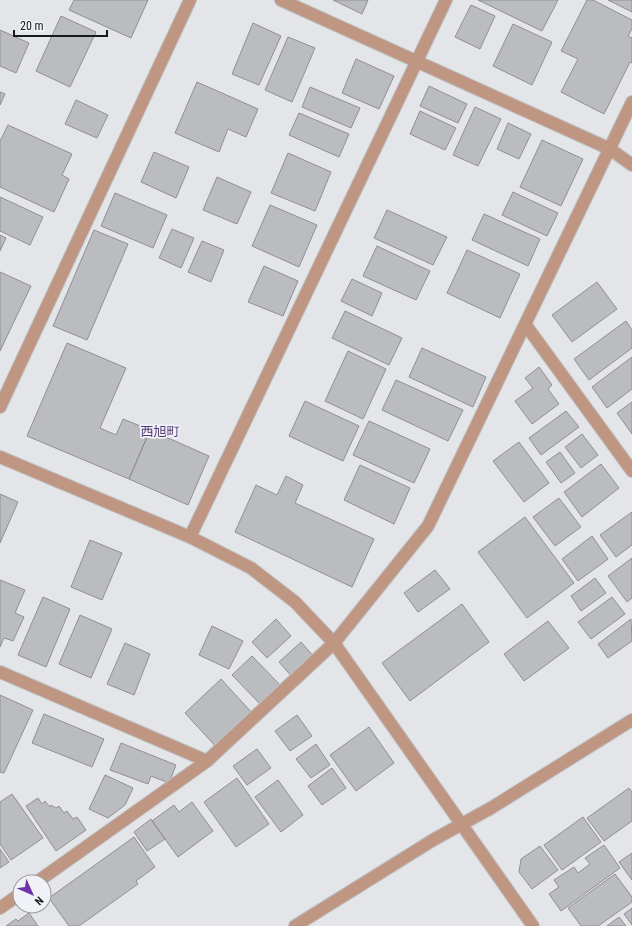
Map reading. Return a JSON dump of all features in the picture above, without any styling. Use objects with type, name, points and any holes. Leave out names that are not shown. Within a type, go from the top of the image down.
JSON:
[{"type":"street","points":[[0,407],[190,0]]},
{"type":"street","points":[[281,0],[610,149],[632,165]]},
{"type":"street","points":[[190,537],[446,0]]},
{"type":"street","points":[[48,874],[207,761],[334,643],[428,526],[632,102]]},
{"type":"street","points":[[525,324],[632,471]]},
{"type":"street","points":[[0,457],[190,537],[251,568],[295,602],[334,643],[533,926]]},
{"type":"street","points":[[0,672],[207,761]]},
{"type":"street","points":[[295,926],[433,840],[491,808],[632,720]]},
{"type":"street","points":[[0,908],[12,900]]},
{"type":"building","points":[[74,0],[148,0],[131,38],[69,10]]},
{"type":"building","points":[[333,0],[368,0],[362,14]]},
{"type":"building","points":[[478,0],[558,0],[542,31]]},
{"type":"building","points":[[587,0],[593,0],[632,20],[632,29],[628,36],[632,38],[632,63],[630,62],[604,114],[561,92],[578,59],[561,51]]},
{"type":"building","points":[[608,0],[632,0],[632,12]]},
{"type":"building","points":[[471,5],[495,16],[480,49],[455,37]]},
{"type":"building","points":[[61,16],[96,32],[70,87],[36,71]]},
{"type":"building","points":[[253,23],[281,36],[259,85],[232,74]]},
{"type":"building","points":[[513,24],[552,42],[532,85],[493,66]]},
{"type":"building","points":[[0,30],[29,43],[16,73],[0,66]]},
{"type":"building","points":[[288,37],[315,48],[292,102],[265,90]]},
{"type":"building","points":[[356,59],[394,76],[379,109],[342,93]]},
{"type":"building","points":[[197,82],[258,109],[246,137],[228,129],[219,152],[175,133]]},
{"type":"building","points":[[429,86],[467,104],[458,123],[420,106]]},
{"type":"building","points":[[310,87],[360,108],[351,128],[302,107]]},
{"type":"building","points":[[0,92],[5,94],[0,105]]},
{"type":"building","points":[[76,100],[108,115],[97,138],[65,124]]},
{"type":"building","points":[[475,107],[501,119],[478,166],[453,155]]},
{"type":"building","points":[[420,111],[456,128],[445,150],[410,134]]},
{"type":"building","points":[[299,113],[349,134],[339,157],[289,135]]},
{"type":"building","points":[[508,123],[531,134],[519,159],[497,149]]},
{"type":"building","points":[[8,125],[72,154],[62,175],[69,179],[54,212],[0,187],[0,141]]},
{"type":"building","points":[[542,140],[583,159],[561,206],[520,187]]},
{"type":"building","points":[[154,152],[189,167],[176,198],[141,182]]},
{"type":"building","points":[[288,153],[331,172],[315,211],[271,193]]},
{"type":"building","points":[[217,177],[251,192],[237,224],[203,210]]},
{"type":"building","points":[[513,192],[558,213],[547,236],[502,215]]},
{"type":"building","points":[[115,193],[167,215],[153,248],[101,226]]},
{"type":"building","points":[[0,197],[43,217],[30,245],[0,231]]},
{"type":"building","points":[[270,205],[317,225],[299,267],[252,246]]},
{"type":"building","points":[[387,210],[447,237],[433,265],[374,238]]},
{"type":"building","points":[[484,214],[540,239],[528,266],[472,240]]},
{"type":"building","points":[[172,229],[194,238],[181,268],[159,258]]},
{"type":"building","points":[[94,230],[128,244],[87,340],[53,326]]},
{"type":"building","points":[[0,235],[6,238],[0,251]]},
{"type":"building","points":[[202,241],[224,250],[211,282],[188,272]]},
{"type":"building","points":[[377,246],[430,271],[416,300],[363,276]]},
{"type":"building","points":[[467,250],[520,274],[500,318],[447,293]]},
{"type":"building","points":[[264,266],[298,281],[283,316],[248,302]]},
{"type":"building","points":[[0,272],[31,286],[0,351]]},
{"type":"building","points":[[352,279],[382,293],[372,316],[341,301]]},
{"type":"building","points":[[597,282],[617,309],[572,342],[552,315]]},
{"type":"building","points":[[345,311],[402,338],[389,365],[332,338]]},
{"type":"building","points":[[626,321],[632,330],[632,348],[589,380],[574,359]]},
{"type":"building","points":[[67,343],[126,368],[100,428],[116,435],[123,419],[150,430],[129,479],[27,436]]},
{"type":"building","points":[[422,348],[486,377],[473,407],[409,377]]},
{"type":"building","points":[[348,351],[386,369],[363,419],[325,401]]},
{"type":"building","points":[[632,357],[632,389],[607,408],[592,387]]},
{"type":"building","points":[[539,367],[552,385],[548,389],[559,404],[532,424],[515,401],[533,388],[525,378]]},
{"type":"building","points":[[396,380],[463,410],[448,441],[382,410]]},
{"type":"building","points":[[305,401],[359,426],[343,461],[289,436]]},
{"type":"building","points":[[632,402],[632,434],[617,413]]},
{"type":"building","points":[[566,411],[579,427],[541,455],[529,438]]},
{"type":"building","points":[[369,421],[430,449],[414,483],[353,455]]},
{"type":"building","points":[[150,430],[209,456],[188,505],[129,479]]},
{"type":"building","points":[[582,434],[598,455],[581,468],[565,447]]},
{"type":"building","points":[[519,442],[549,483],[524,502],[493,461]]},
{"type":"building","points":[[560,452],[575,473],[561,483],[546,462]]},
{"type":"building","points":[[601,464],[619,488],[582,517],[564,492]]},
{"type":"building","points":[[360,465],[410,488],[394,524],[344,500]]},
{"type":"building","points":[[286,476],[303,485],[295,503],[374,539],[352,587],[235,532],[256,485],[277,495]]},
{"type":"building","points":[[0,494],[18,502],[0,543]]},
{"type":"building","points":[[559,498],[581,527],[555,546],[533,517]]},
{"type":"building","points":[[632,512],[632,545],[616,557],[600,535]]},
{"type":"building","points":[[525,517],[574,583],[527,618],[478,552]]},
{"type":"building","points":[[592,536],[608,559],[578,581],[562,559]]},
{"type":"building","points":[[90,540],[122,553],[102,600],[71,587]]},
{"type":"building","points":[[632,558],[632,598],[627,602],[608,576]]},
{"type":"building","points":[[435,570],[450,589],[418,612],[404,593]]},
{"type":"building","points":[[595,578],[606,593],[581,611],[571,596]]},
{"type":"building","points":[[0,580],[25,590],[15,613],[24,617],[13,641],[4,638],[0,647]]},
{"type":"building","points":[[43,597],[70,609],[46,667],[18,655]]},
{"type":"building","points":[[612,597],[625,614],[591,639],[578,622]]},
{"type":"building","points":[[462,604],[489,642],[410,701],[382,663]]},
{"type":"building","points":[[80,615],[112,629],[91,678],[59,664]]},
{"type":"building","points":[[276,619],[291,636],[267,658],[252,642]]},
{"type":"building","points":[[631,619],[632,641],[608,658],[598,644]]},
{"type":"building","points":[[548,621],[569,648],[524,681],[504,654]]},
{"type":"building","points":[[212,626],[243,641],[229,669],[199,655]]},
{"type":"building","points":[[301,642],[315,658],[293,678],[279,662]]},
{"type":"building","points":[[125,643],[150,654],[134,695],[107,684]]},
{"type":"building","points":[[252,656],[281,686],[261,705],[232,675]]},
{"type":"building","points":[[221,679],[254,715],[218,749],[185,713]]},
{"type":"building","points":[[0,695],[33,710],[4,773],[0,772]]},
{"type":"building","points":[[44,714],[104,739],[92,767],[32,743]]},
{"type":"building","points":[[297,715],[312,736],[290,751],[275,731]]},
{"type":"building","points":[[369,727],[394,763],[356,791],[330,755]]},
{"type":"building","points":[[121,743],[176,765],[169,783],[151,776],[148,784],[110,770]]},
{"type":"building","points":[[316,744],[330,765],[311,778],[296,759]]},
{"type":"building","points":[[257,749],[271,768],[247,785],[233,766]]},
{"type":"building","points":[[332,768],[346,788],[322,805],[308,786]]},
{"type":"building","points":[[105,775],[133,788],[125,805],[108,818],[89,809]]},
{"type":"building","points":[[237,778],[269,824],[236,847],[204,802]]},
{"type":"building","points":[[278,780],[303,815],[281,832],[255,797]]},
{"type":"building","points":[[629,788],[632,792],[632,821],[604,841],[587,818]]},
{"type":"building","points":[[12,794],[43,838],[11,860],[0,844],[0,802]]},
{"type":"building","points":[[38,798],[42,804],[45,801],[50,807],[51,805],[56,808],[59,806],[64,813],[67,811],[73,819],[77,817],[86,830],[56,851],[26,806]]},
{"type":"building","points":[[192,802],[213,831],[178,857],[152,821],[174,805],[179,812]]},
{"type":"building","points":[[583,817],[601,842],[562,870],[544,845]]},
{"type":"building","points":[[151,819],[165,839],[147,851],[134,832]]},
{"type":"building","points":[[134,837],[155,867],[136,881],[138,884],[79,926],[69,926],[52,902],[52,896]]},
{"type":"building","points":[[604,845],[620,868],[561,911],[549,894],[559,887],[554,880],[574,867],[578,873],[590,864],[585,858]]},
{"type":"building","points":[[540,846],[558,870],[532,889],[519,872],[521,859]]},
{"type":"building","points":[[0,849],[9,862],[0,868]]},
{"type":"building","points":[[632,853],[632,880],[619,862]]},
{"type":"building","points":[[615,874],[632,897],[632,902],[598,926],[581,926],[568,908]]},
{"type":"building","points":[[632,908],[632,925],[624,914]]},
{"type":"building","points":[[30,914],[38,926],[6,926],[16,919],[18,921]]},
{"type":"building","points":[[619,917],[626,926],[607,926]]},
{"type":"district","name":"西旭町","points":[[160,431]]}]
